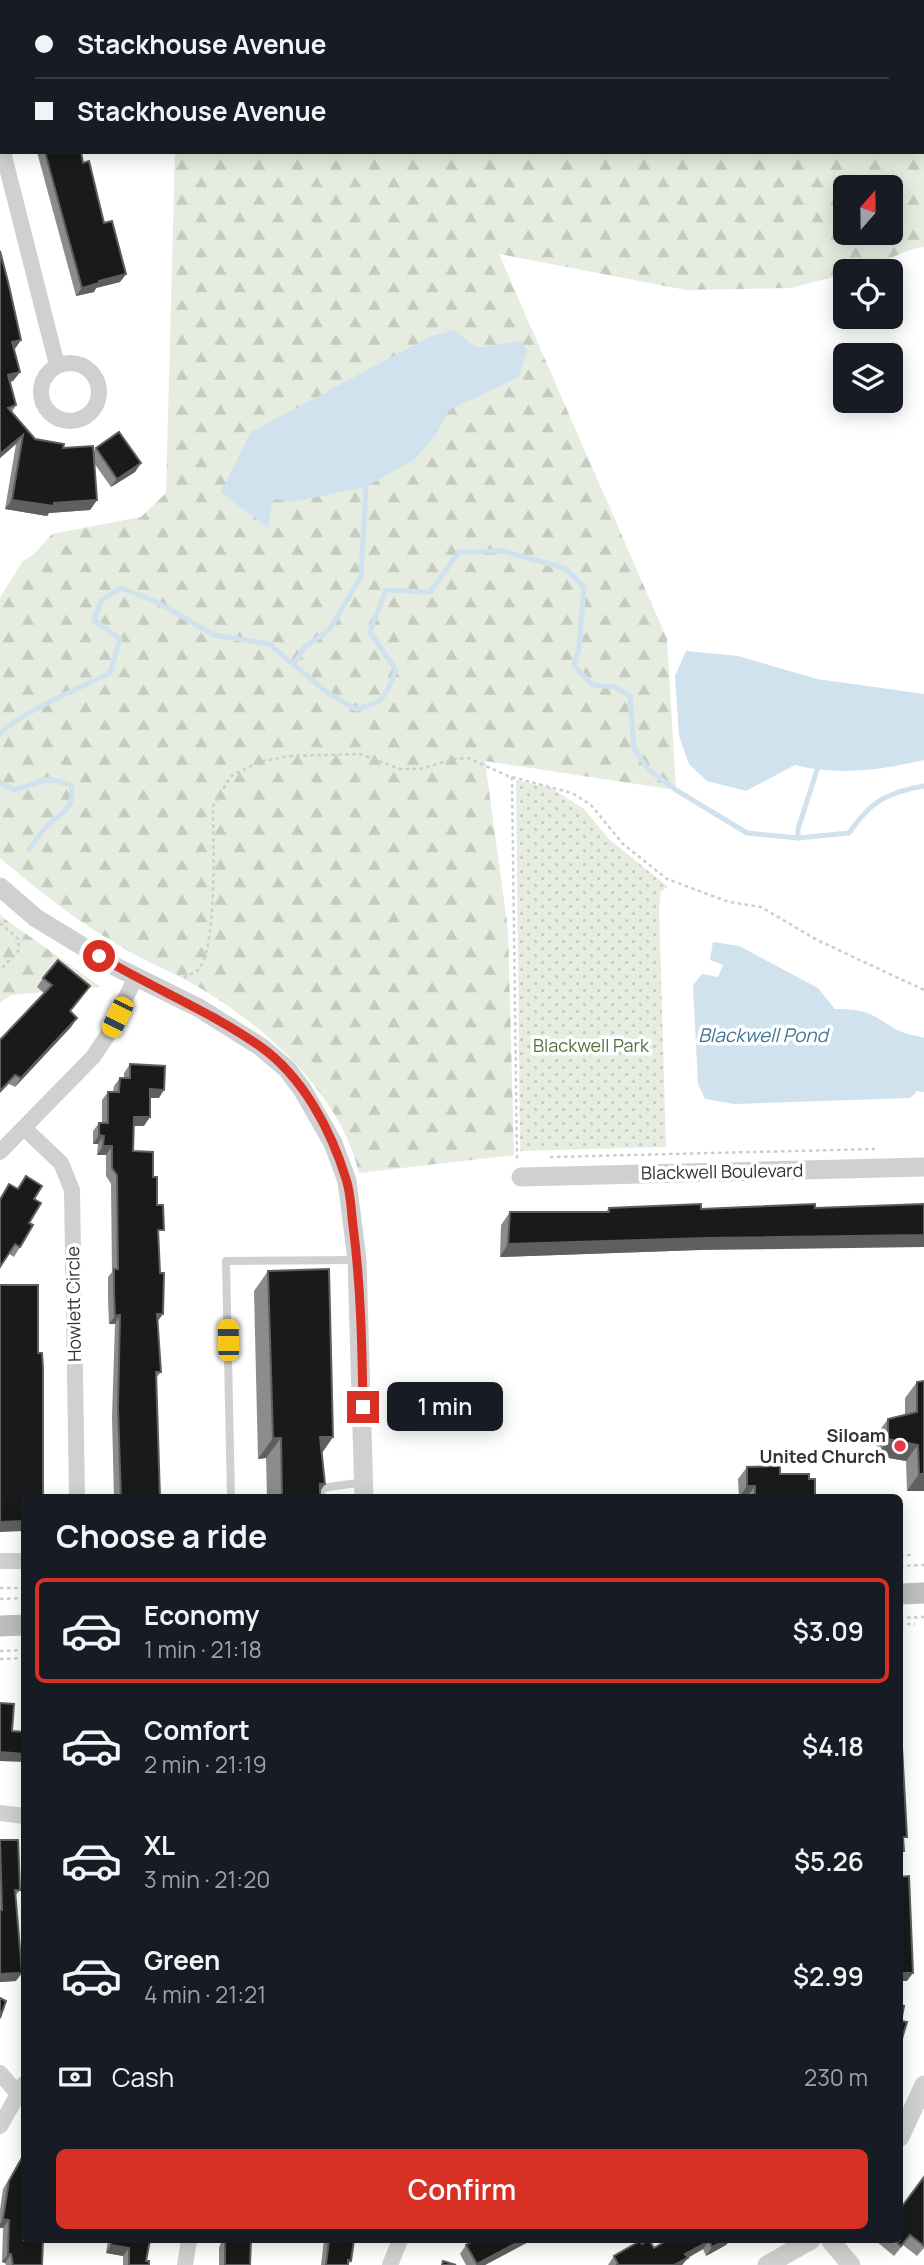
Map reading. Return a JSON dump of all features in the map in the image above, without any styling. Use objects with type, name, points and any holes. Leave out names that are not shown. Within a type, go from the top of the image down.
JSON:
[{"type":"main road","points":[[903,1594],[924,1593]]},
{"type":"main road","points":[[0,1626],[21,1625]]},
{"type":"street","points":[[4,154],[57,365]]},
{"type":"street","points":[[0,887],[36,918],[136,977],[200,1008],[261,1047],[295,1079],[333,1143],[347,1181],[357,1260],[364,1490]]},
{"type":"street","points":[[0,1152],[93,1057],[107,1036],[136,977]]},
{"type":"street","name":"Howlett Circle","points":[[24,1128],[61,1163],[72,1190],[77,1494]]},
{"type":"street","name":"Blackwell Boulevard","points":[[522,1165],[924,1167]]},
{"type":"street","points":[[0,1561],[21,1561]]},
{"type":"street","points":[[0,1813],[21,1816]]},
{"type":"street","points":[[0,2073],[21,2088]]},
{"type":"street","points":[[903,2131],[924,2087]]},
{"type":"street","points":[[0,2126],[21,2091]]},
{"type":"street","points":[[185,2265],[189,2243]]},
{"type":"street","points":[[390,2265],[399,2243]]},
{"type":"street","points":[[767,2265],[806,2243]]},
{"type":"street","points":[[833,2243],[851,2265]]},
{"type":"lane","points":[[231,1494],[226,1261],[357,1260]]},
{"type":"lane","points":[[321,1494],[322,1488],[364,1490]]},
{"type":"path","points":[[184,978],[197,971],[206,948],[214,908],[213,806],[231,776],[258,762],[336,753],[360,754],[400,769],[419,769],[468,758],[512,777],[562,789],[591,805],[624,844],[667,879],[729,902],[761,907],[817,940],[924,990]]},
{"type":"path","points":[[512,777],[522,1165]]},
{"type":"path","points":[[0,923],[18,939],[19,950],[0,970]]},
{"type":"path","points":[[541,1158],[578,1154],[883,1149]]},
{"type":"path","points":[[903,1555],[912,1555]]},
{"type":"path","points":[[903,1566],[924,1565]]},
{"type":"path","points":[[0,1588],[21,1588]]},
{"type":"path","points":[[0,1599],[21,1598]]},
{"type":"path","points":[[903,1618],[924,1617]]},
{"type":"path","points":[[903,1624],[915,1624]]},
{"type":"path","points":[[0,1651],[21,1650]]},
{"type":"path","points":[[0,1659],[21,1658]]},
{"type":"green space","points":[[175,154],[924,154],[924,247],[888,259],[833,259],[833,277],[791,288],[686,290],[499,254],[667,639],[676,790],[485,761],[508,930],[514,1155],[359,1173],[349,1143],[334,1114],[315,1086],[267,1037],[213,996],[92,929],[0,858],[0,598],[22,562],[33,555],[52,534],[141,517],[166,493]]},
{"type":"green space","name":"Blackwell Park","points":[[516,780],[551,788],[584,809],[609,839],[668,887],[661,891],[659,907],[666,1147],[520,1151]]},
{"type":"green space","points":[[0,914],[101,987],[11,995],[0,1003]]},
{"type":"water","points":[[454,330],[477,348],[521,341],[527,351],[519,377],[449,410],[435,436],[414,460],[366,487],[293,502],[273,499],[268,528],[221,492],[251,432],[429,337]]},
{"type":"water","points":[[686,651],[738,656],[817,679],[924,694],[924,760],[892,767],[843,771],[795,765],[746,791],[707,781],[689,764],[679,736],[675,676]]},
{"type":"water","name":"Blackwell Pond","points":[[713,942],[739,946],[818,988],[835,1009],[862,1011],[900,1031],[924,1038],[924,1092],[917,1091],[910,1098],[734,1104],[705,1099],[698,1084],[693,985],[702,974],[718,977],[723,965],[710,960]]},
{"type":"building","points":[[46,154],[81,154],[83,163],[89,161],[104,223],[112,221],[126,274],[82,288]]},
{"type":"building","points":[[0,251],[21,340],[12,342],[20,372],[8,375],[16,405],[8,408],[35,439],[64,444],[63,448],[93,446],[97,500],[54,503],[54,506],[12,500],[23,435],[0,454]]},
{"type":"building","points":[[119,432],[141,463],[117,479],[96,448]]},
{"type":"building","points":[[58,960],[90,986],[70,1011],[77,1018],[21,1078],[15,1075],[0,1091],[0,1040],[52,985],[43,978]]},
{"type":"building","points":[[130,1064],[165,1066],[164,1090],[150,1089],[150,1117],[134,1117],[133,1151],[153,1152],[153,1177],[157,1177],[157,1205],[163,1205],[164,1230],[158,1230],[160,1273],[164,1273],[163,1314],[157,1314],[161,1372],[156,1372],[160,1494],[121,1494],[118,1408],[120,1315],[115,1316],[114,1291],[114,1269],[118,1269],[117,1175],[112,1168],[112,1146],[103,1146],[104,1136],[99,1135],[99,1123],[108,1123],[108,1092],[119,1092],[120,1078],[130,1078]]},
{"type":"building","points":[[26,1176],[42,1186],[34,1199],[41,1203],[29,1223],[33,1225],[20,1247],[15,1244],[0,1267],[0,1200],[9,1184],[18,1189]]},
{"type":"building","points":[[701,1204],[701,1209],[815,1204],[815,1208],[924,1204],[924,1235],[508,1244],[510,1212],[609,1212],[609,1208]]},
{"type":"building","points":[[329,1269],[333,1437],[320,1437],[325,1484],[320,1484],[320,1494],[282,1494],[281,1438],[273,1438],[268,1271]]},
{"type":"building","points":[[0,1285],[38,1285],[38,1353],[42,1353],[43,1368],[43,1494],[21,1494],[21,1521],[0,1522]]},
{"type":"building","points":[[924,1381],[924,1474],[919,1474],[918,1445],[888,1439],[888,1419],[917,1412],[917,1382]]},
{"type":"building","points":[[780,1466],[780,1474],[809,1474],[809,1479],[815,1479],[815,1494],[755,1494],[755,1486],[747,1486],[747,1467]]},
{"type":"building","points":[[0,1703],[14,1704],[12,1731],[21,1732],[21,1754],[0,1752]]},
{"type":"building","points":[[903,1765],[907,1837],[903,1837]]},
{"type":"building","points":[[0,1840],[18,1840],[20,1890],[15,1890],[21,1973],[0,1974]]},
{"type":"building","points":[[909,1876],[913,1973],[903,1973],[903,1877]]},
{"type":"building","points":[[0,1998],[6,2001],[0,2018]]},
{"type":"building","points":[[21,2159],[21,2243],[43,2243],[42,2265],[13,2265],[11,2254],[8,2254],[9,2220],[3,2219],[9,2181]]},
{"type":"building","points":[[924,2177],[924,2246],[910,2235],[901,2246],[898,2243],[903,2243],[903,2205]]},
{"type":"building","points":[[149,2243],[146,2261],[149,2261],[149,2265],[129,2265],[129,2248],[111,2245]]},
{"type":"building","points":[[225,2243],[251,2243],[250,2265],[225,2265]]},
{"type":"building","points":[[329,2243],[354,2243],[348,2265],[326,2265]]},
{"type":"building","points":[[470,2243],[516,2243],[477,2264],[466,2245]]},
{"type":"building","points":[[637,2243],[651,2243],[654,2248],[663,2243],[705,2243],[685,2254],[688,2258],[674,2265],[617,2265],[614,2256]]},
{"type":"waterway","points":[[293,665],[305,647],[330,629],[361,576],[366,487]]},
{"type":"waterway","points":[[0,734],[36,709],[110,673],[120,639],[94,620],[101,601],[121,588],[157,602],[214,635],[269,644],[329,694],[356,709],[373,704],[383,697],[396,670],[370,632],[386,590],[430,592],[459,552],[502,551],[565,568],[584,587],[579,648],[574,666],[593,685],[615,687],[630,696],[634,749],[649,770],[676,790],[747,833],[798,838],[849,833],[880,800],[924,786]]},
{"type":"waterway","points":[[798,838],[798,829],[817,770]]},
{"type":"waterway","points":[[0,782],[14,790],[49,779],[71,785],[70,804],[44,829],[29,849]]},
{"type":"place","name":"Siloam United Church","points":[[900,1446]]},
{"type":"route","points":[[99,956],[200,1008],[261,1047],[287,1069],[302,1088],[333,1143],[347,1181],[357,1260],[363,1407]]}]
